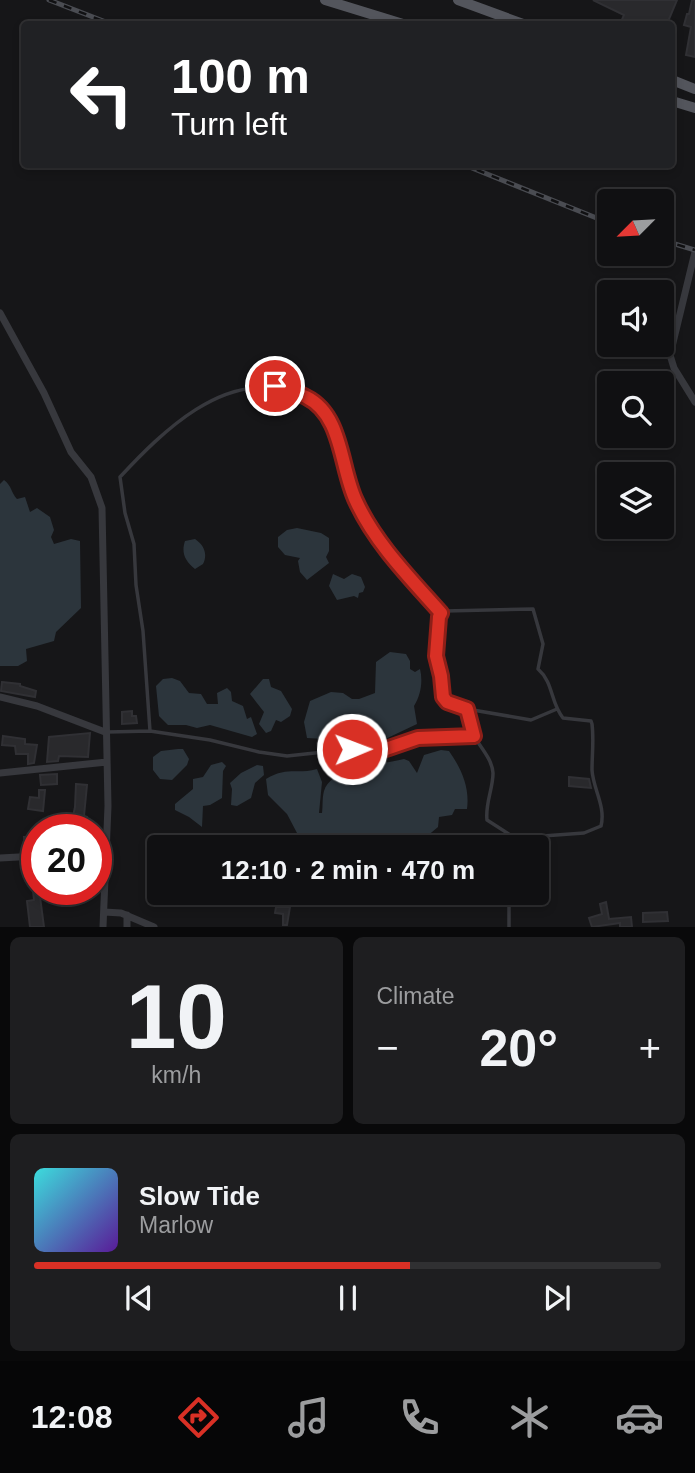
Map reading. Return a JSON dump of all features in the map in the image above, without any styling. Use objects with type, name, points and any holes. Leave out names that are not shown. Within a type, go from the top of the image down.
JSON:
[{"type":"main road","points":[[325,0],[392,21]]},
{"type":"main road","points":[[458,0],[515,21]]},
{"type":"main road","points":[[675,81],[695,89]]},
{"type":"main road","points":[[675,102],[695,108]]},
{"type":"street","points":[[695,252],[670,355],[674,368],[695,402]]},
{"type":"street","points":[[0,313],[60,424],[71,452],[91,477],[102,508],[106,814]]},
{"type":"street","points":[[0,697],[37,706],[106,732]]},
{"type":"street","points":[[0,773],[107,762]]},
{"type":"street","points":[[0,858],[21,857]]},
{"type":"street","points":[[103,927],[104,905]]},
{"type":"street","points":[[104,912],[127,915],[154,927]]},
{"type":"street","points":[[127,915],[127,927]]},
{"type":"lane","points":[[150,731],[134,544],[125,513],[120,477],[164,433],[190,414],[232,390],[275,386],[307,397],[329,419],[355,501],[397,562],[441,613]]},
{"type":"lane","points":[[441,613],[533,609],[543,644],[538,669],[549,681],[557,709],[563,718],[591,721],[595,745],[592,770],[602,805],[601,826],[584,833],[549,836]]},
{"type":"lane","points":[[441,613],[436,656],[443,697],[447,702],[467,709],[531,720],[557,709]]},
{"type":"lane","points":[[467,709],[474,736],[486,754],[493,774],[487,820],[510,835]]},
{"type":"lane","points":[[106,732],[150,731],[287,756],[352,749],[366,751],[402,745],[418,738],[474,736]]},
{"type":"lane","points":[[509,905],[509,927]]},
{"type":"shaded area","points":[[4,480],[17,499],[25,497],[30,512],[37,508],[50,517],[54,544],[71,539],[80,541],[81,608],[56,632],[54,641],[26,649],[27,661],[18,666],[0,666],[0,484]]},
{"type":"shaded area","points":[[297,528],[321,533],[329,538],[326,557],[329,563],[307,580],[300,572],[300,558],[285,555],[278,547],[278,537],[287,530]]},
{"type":"shaded area","points":[[195,539],[203,547],[205,557],[203,564],[195,569],[186,560],[183,549],[185,541]]},
{"type":"shaded area","points":[[333,574],[344,579],[352,574],[361,577],[365,587],[363,592],[359,593],[358,598],[354,596],[337,600],[329,586]]},
{"type":"shaded area","points":[[390,652],[406,654],[410,669],[415,672],[420,669],[421,688],[414,706],[417,724],[379,742],[307,738],[304,722],[310,701],[331,692],[343,693],[352,699],[375,693],[376,662]]},
{"type":"shaded area","points":[[163,679],[180,681],[189,693],[201,694],[207,704],[218,704],[217,693],[227,688],[231,692],[232,701],[243,706],[247,719],[251,717],[257,734],[252,737],[210,725],[197,728],[168,725],[159,716],[156,686]]},
{"type":"shaded area","points":[[263,679],[269,679],[271,687],[281,691],[292,709],[290,716],[281,722],[276,720],[271,731],[266,733],[259,724],[264,712],[250,694]]},
{"type":"shaded area","points":[[183,749],[189,759],[187,765],[172,780],[160,779],[153,770],[153,757],[161,751]]},
{"type":"shaded area","points":[[441,750],[449,751],[461,771],[467,793],[467,809],[455,809],[452,815],[439,817],[438,827],[428,835],[290,835],[297,833],[287,814],[268,795],[266,779],[280,773],[317,769],[322,782],[319,813],[322,813],[324,791],[337,776],[347,771],[404,759],[409,761],[417,773],[424,755]]},
{"type":"shaded area","points":[[222,762],[226,766],[223,771],[222,798],[203,806],[202,827],[175,810],[175,804],[193,789],[193,779],[203,777],[211,765]]},
{"type":"shaded area","points":[[257,765],[263,766],[264,775],[255,783],[251,798],[237,806],[231,805],[230,783],[241,773]]},
{"type":"building","points":[[593,0],[677,0],[668,21],[621,21],[624,15]]},
{"type":"building","points":[[692,0],[695,0],[695,57],[686,55],[691,27],[684,25]]},
{"type":"building","points":[[2,682],[20,684],[36,691],[35,697],[1,691]]},
{"type":"building","points":[[132,711],[137,723],[122,724],[122,712]]},
{"type":"building","points":[[90,733],[88,757],[59,756],[58,761],[47,762],[49,737]]},
{"type":"building","points":[[3,736],[25,739],[25,744],[37,745],[34,763],[28,764],[28,754],[16,754],[15,746],[2,745]]},
{"type":"building","points":[[57,774],[57,784],[41,785],[40,775]]},
{"type":"building","points":[[569,777],[589,779],[591,788],[569,786]]},
{"type":"building","points":[[76,784],[87,785],[84,814],[73,814]]},
{"type":"building","points":[[39,790],[45,790],[43,811],[28,809],[30,797],[39,798]]},
{"type":"building","points":[[606,902],[609,919],[631,917],[632,927],[620,927],[620,923],[592,927],[589,918],[602,914],[600,904]]},
{"type":"building","points":[[27,905],[41,905],[44,927],[30,927]]},
{"type":"building","points":[[276,907],[290,907],[287,925],[283,925],[283,914],[275,913]]},
{"type":"building","points":[[667,912],[668,921],[643,922],[643,913]]},
{"type":"railway","points":[[49,0],[103,21]]},
{"type":"railway","points":[[472,168],[597,218]]},
{"type":"railway","points":[[674,244],[695,250]]},
{"type":"route","points":[[275,386],[307,397],[329,419],[355,501],[397,562],[441,613],[436,656],[443,697],[447,702],[467,709],[472,723],[474,736],[418,738],[386,749],[352,749]]}]
